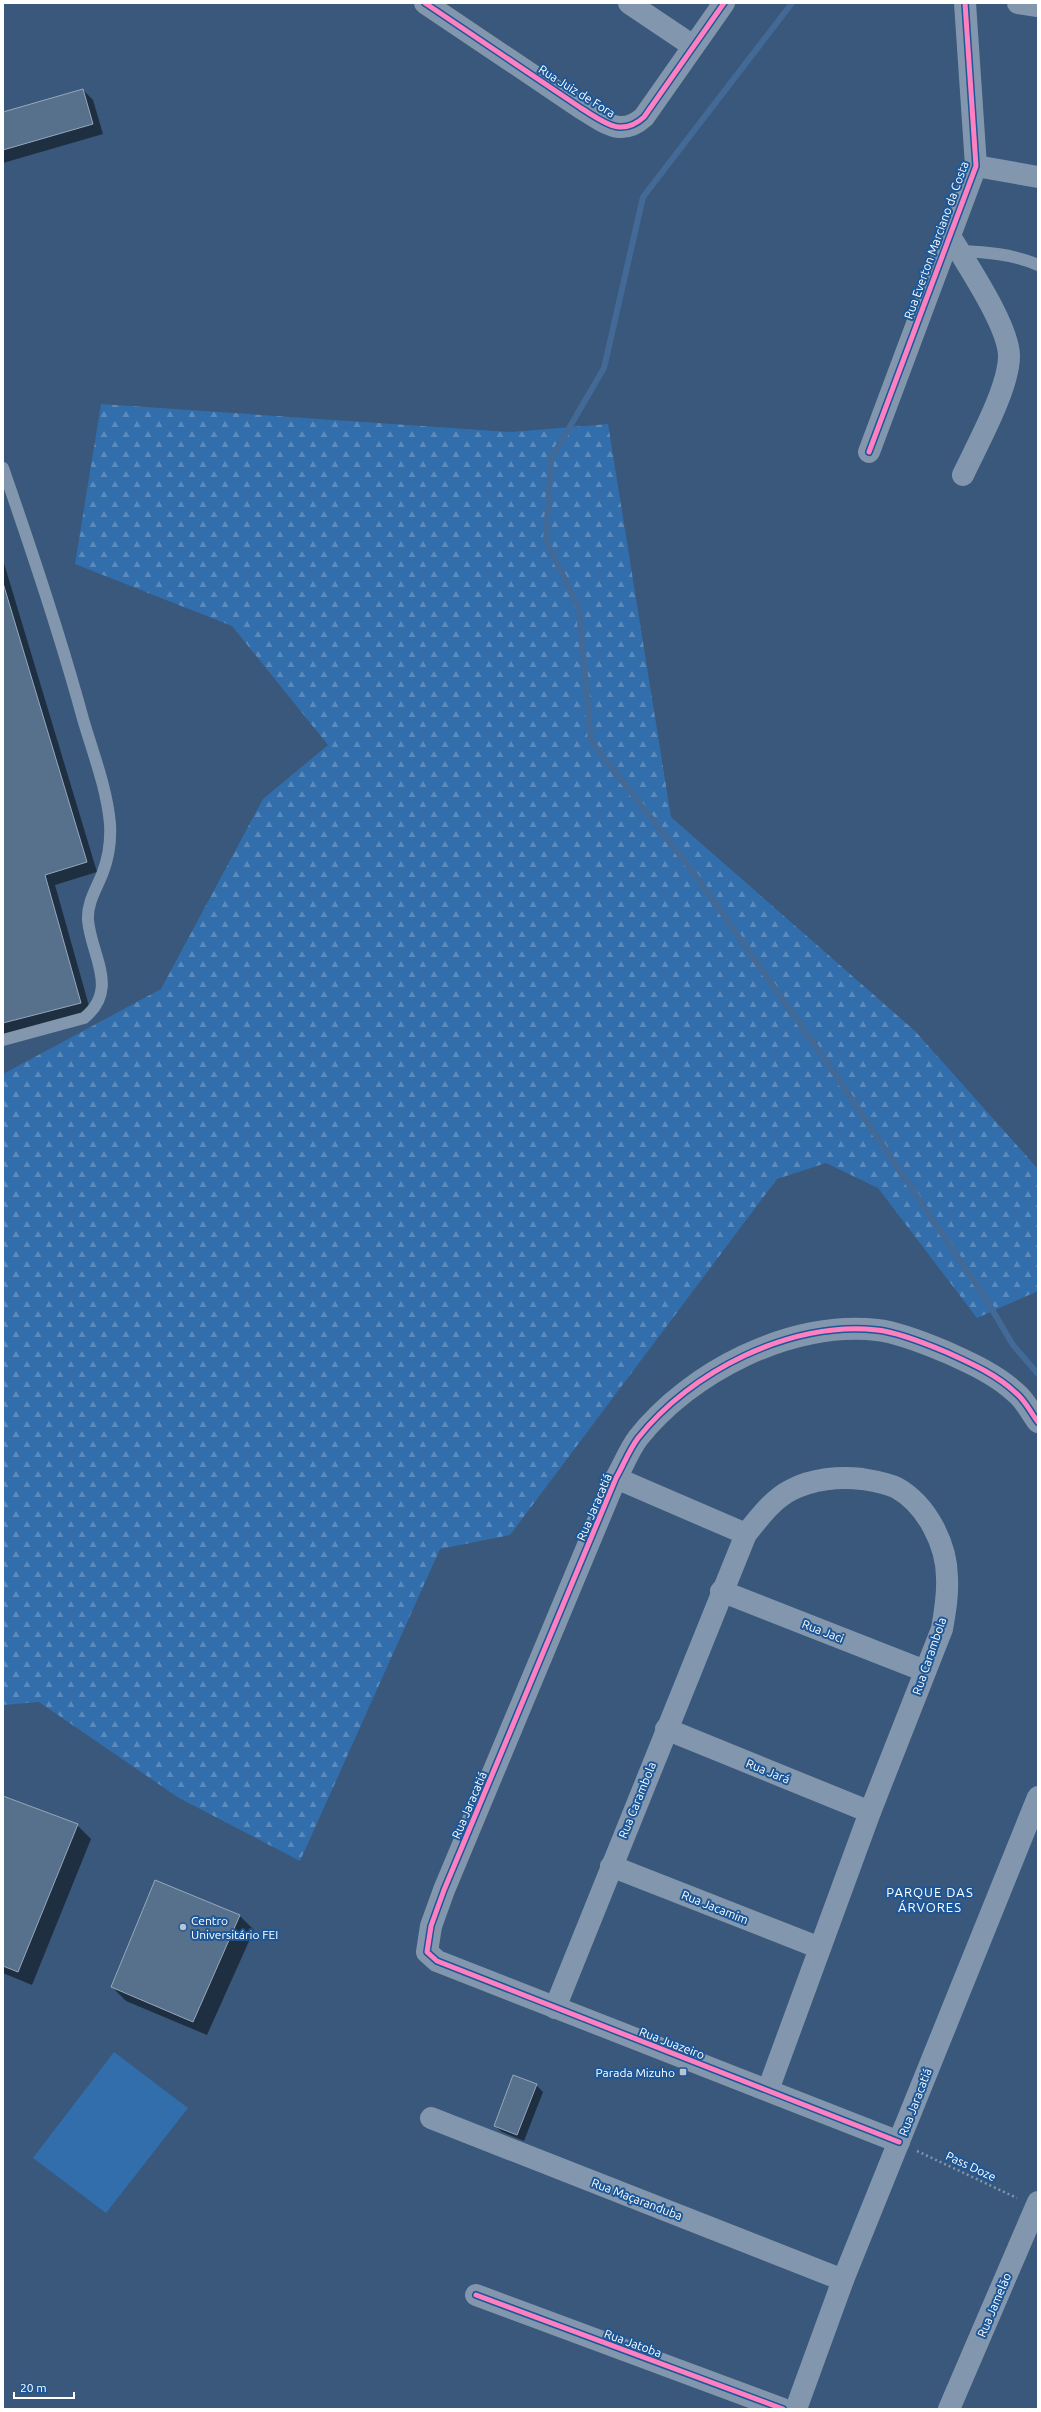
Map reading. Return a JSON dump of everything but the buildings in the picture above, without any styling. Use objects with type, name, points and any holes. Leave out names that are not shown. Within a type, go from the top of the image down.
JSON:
[{"type":"street","name":"Rua Juiz de Fora","points":[[425,3],[581,108],[605,122],[620,128],[634,127],[644,117],[692,46],[724,3]]},
{"type":"street","points":[[629,3],[692,46]]},
{"type":"street","name":"Rua Everton Marciano da Costa","points":[[869,452],[954,244],[976,166],[965,3]]},
{"type":"street","points":[[1018,3],[1038,6]]},
{"type":"street","points":[[976,166],[1038,177]]},
{"type":"street","points":[[954,244],[1003,329],[1010,356],[1001,393],[963,476]]},
{"type":"street","name":"Rua Jaracatiá","points":[[432,1954],[444,1890],[616,1478],[637,1440],[664,1409],[737,1359],[777,1341],[832,1329],[878,1330],[933,1346],[979,1367],[1017,1393],[1038,1422]]},
{"type":"street","points":[[616,1478],[746,1534]]},
{"type":"street","name":"Rua Carambola","points":[[555,2008],[721,1591],[746,1534],[777,1500],[791,1490],[814,1482],[836,1478],[856,1478],[879,1482],[898,1488],[924,1512],[935,1531],[944,1554],[947,1577],[947,1602],[942,1629],[870,1812],[768,2090]]},
{"type":"street","name":"Rua Jaci","points":[[721,1591],[925,1671]]},
{"type":"street","name":"Rua Jará","points":[[666,1729],[870,1812]]},
{"type":"street","name":"Rua Jaracatiá","points":[[796,2409],[843,2280],[1038,1797]]},
{"type":"street","name":"Rua Jacamim","points":[[611,1866],[820,1948]]},
{"type":"street","name":"Rua Juazeiro","points":[[432,1954],[555,2008],[899,2142]]},
{"type":"street","name":"Rua Maçaranduba","points":[[431,2118],[843,2280]]},
{"type":"street","name":"Rua Jamelão","points":[[949,2409],[1037,2204]]},
{"type":"street","name":"Rua Jatoba","points":[[476,2295],[782,2409]]},
{"type":"lane","points":[[954,244],[1026,260],[1038,265]]},
{"type":"lane","points":[[3,468],[61,640],[104,795],[111,839],[109,855],[89,909],[90,930],[101,976],[102,987],[100,1000],[94,1010],[84,1018],[3,1040]]},
{"type":"green space","points":[[101,404],[511,432],[608,424],[671,817],[915,1031],[1038,1169],[1038,1291],[977,1318],[878,1188],[826,1163],[777,1179],[510,1535],[440,1549],[300,1861],[179,1798],[39,1702],[3,1705],[3,1074],[161,989],[263,799],[328,745],[232,626],[75,564]]},
{"type":"green space","points":[[114,2052],[188,2108],[106,2213],[33,2158]]},
{"type":"waterway","points":[[792,3],[643,197],[604,368],[551,459],[546,540],[579,609],[591,741],[694,873],[826,1061],[984,1296],[1013,1345],[1038,1374]]},
{"type":"cycle path","points":[[425,3],[581,108],[605,123],[620,127],[636,123],[644,117],[724,3]]},
{"type":"cycle path","points":[[869,452],[976,166],[965,3]]},
{"type":"cycle path","points":[[899,2142],[437,1961],[427,1952],[431,1926],[444,1890],[616,1478],[638,1438],[660,1414],[685,1392],[714,1372],[777,1342],[811,1333],[844,1329],[877,1330],[903,1336],[930,1345],[964,1360],[1000,1380],[1019,1396],[1038,1422]]},
{"type":"cycle path","points":[[476,2295],[783,2409]]},
{"type":"place","name":"Centro Universitário FEI","points":[[183,1927]]},
{"type":"place","name":"Parada Mizuho","points":[[683,2072]]},
{"type":"district","name":"PARQUE DAS ÁRVORES","points":[[930,1900]]}]
